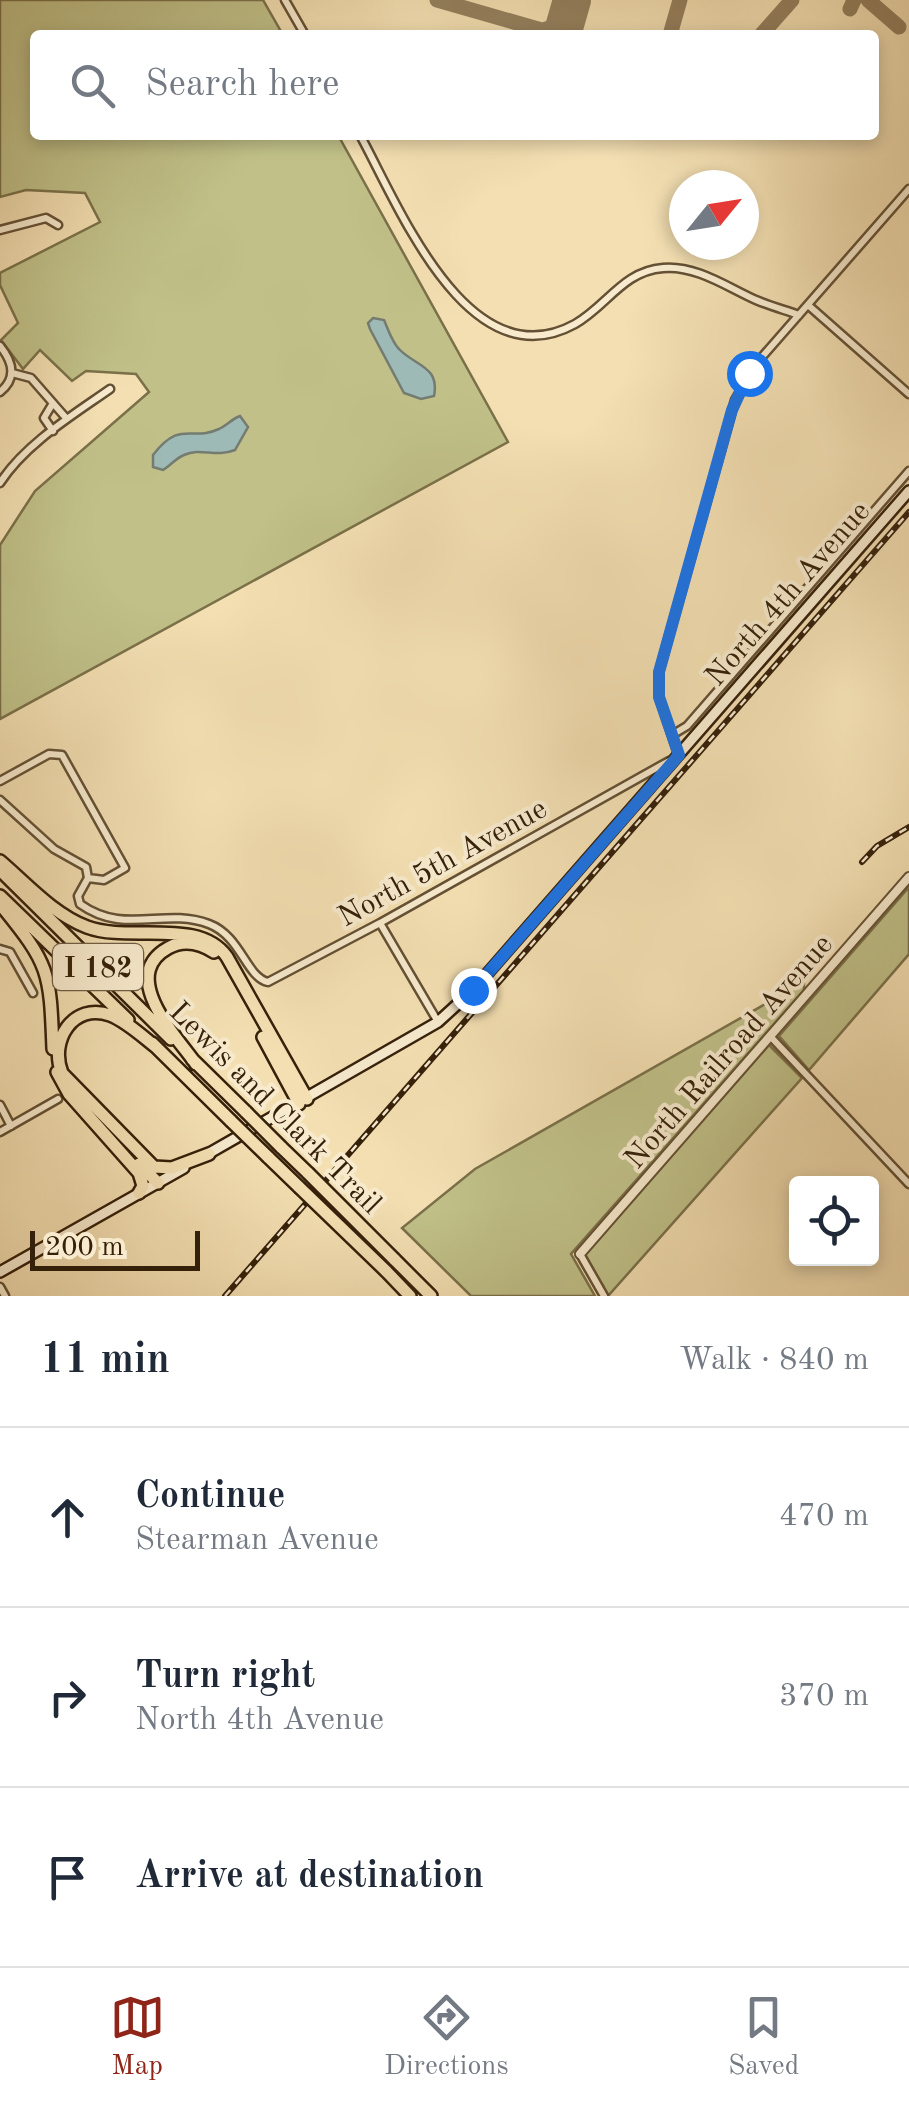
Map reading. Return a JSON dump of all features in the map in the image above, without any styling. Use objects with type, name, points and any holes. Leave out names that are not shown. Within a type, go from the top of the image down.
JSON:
[{"type":"highway","points":[[0,860],[60,912],[90,928],[123,935],[194,935],[213,942],[227,958],[303,1101]]},
{"type":"highway","name":"Lewis and Clark Trail","points":[[0,870],[432,1296]]},
{"type":"highway","name":"Lewis and Clark Trail","points":[[0,896],[410,1296]]},
{"type":"highway","points":[[0,904],[32,943],[45,967],[51,995],[54,1061],[64,1097],[140,1173],[140,1193]]},
{"type":"highway","points":[[196,1064],[166,1022],[148,986],[158,956],[186,943],[204,946],[222,962],[303,1101]]},
{"type":"highway","points":[[156,1047],[118,1019],[94,1013],[66,1027],[57,1050],[62,1073],[154,1167],[158,1183]]},
{"type":"highway","points":[[64,1097],[158,1183]]},
{"type":"highway","points":[[154,1167],[172,1168],[208,1154]]},
{"type":"main road","name":"North 4th Avenue","points":[[0,1272],[438,1022],[473,990],[909,491]]},
{"type":"street","points":[[285,0],[302,30]]},
{"type":"street","points":[[363,140],[443,283],[472,311],[500,327],[528,334],[558,331],[587,316],[629,278],[665,268],[691,271],[799,315]]},
{"type":"street","points":[[679,755],[659,697],[659,672],[732,410],[749,373],[909,189]]},
{"type":"street","points":[[0,230],[46,218],[58,225]]},
{"type":"street","points":[[808,305],[909,394]]},
{"type":"street","points":[[0,346],[10,360],[12,373],[9,384],[0,392]]},
{"type":"street","points":[[12,373],[31,378],[67,419]]},
{"type":"street","points":[[0,483],[7,472],[67,419],[110,389]]},
{"type":"street","points":[[53,431],[44,418],[54,403]]},
{"type":"street","points":[[672,735],[687,726],[909,471]]},
{"type":"street","points":[[867,519],[877,528]]},
{"type":"street","points":[[0,781],[48,754],[62,756],[126,868],[123,874],[104,880],[88,878],[83,864],[54,849],[0,800]]},
{"type":"street","name":"North 5th Avenue","points":[[88,878],[78,896],[80,904],[96,915],[121,921],[202,922],[224,932],[258,979],[268,982],[380,924],[679,755]]},
{"type":"street","name":"North Railroad Avenue","points":[[580,1254],[909,877]]},
{"type":"street","points":[[380,924],[438,1022]]},
{"type":"street","points":[[0,949],[10,952],[33,993]]},
{"type":"street","points":[[770,1036],[909,1184]]},
{"type":"street","points":[[0,1132],[64,1097]]},
{"type":"street","points":[[0,1106],[11,1126]]},
{"type":"street","points":[[580,1254],[604,1296]]},
{"type":"street","points":[[0,1287],[5,1296]]},
{"type":"green space","points":[[0,0],[263,0],[280,30],[30,30],[30,140],[341,140],[508,442],[0,719],[0,545],[35,491],[149,392],[136,374],[86,371],[72,381],[40,350],[23,369],[1,340],[18,323],[0,285],[0,273],[100,222],[85,193],[26,190],[0,197]]},
{"type":"green space","points":[[909,887],[909,954],[809,1070],[779,1036]]},
{"type":"green space","points":[[804,982],[804,990],[571,1254],[595,1296],[471,1296],[402,1228],[475,1169]]},
{"type":"green space","points":[[769,1045],[802,1078],[608,1296],[585,1255]]},
{"type":"water","points":[[373,318],[384,320],[399,349],[430,372],[434,396],[421,399],[404,393],[370,329],[368,323]]},
{"type":"water","points":[[240,416],[248,427],[235,450],[190,453],[163,470],[153,467],[153,455],[171,438],[219,429]]},
{"type":"taxiway","points":[[437,0],[542,30]]},
{"type":"taxiway","points":[[543,30],[560,24],[572,0]]},
{"type":"taxiway","points":[[671,30],[680,0]]},
{"type":"taxiway","points":[[765,30],[792,0]]},
{"type":"taxiway","points":[[850,9],[854,0]]},
{"type":"taxiway","points":[[868,0],[899,27]]},
{"type":"runway","points":[[563,30],[572,0]]},
{"type":"railway","points":[[225,1296],[909,512]]},
{"type":"railway","points":[[862,862],[877,846],[909,827]]},
{"type":"route","points":[[473,990],[679,755],[659,697],[659,672],[732,410],[749,373]]}]
